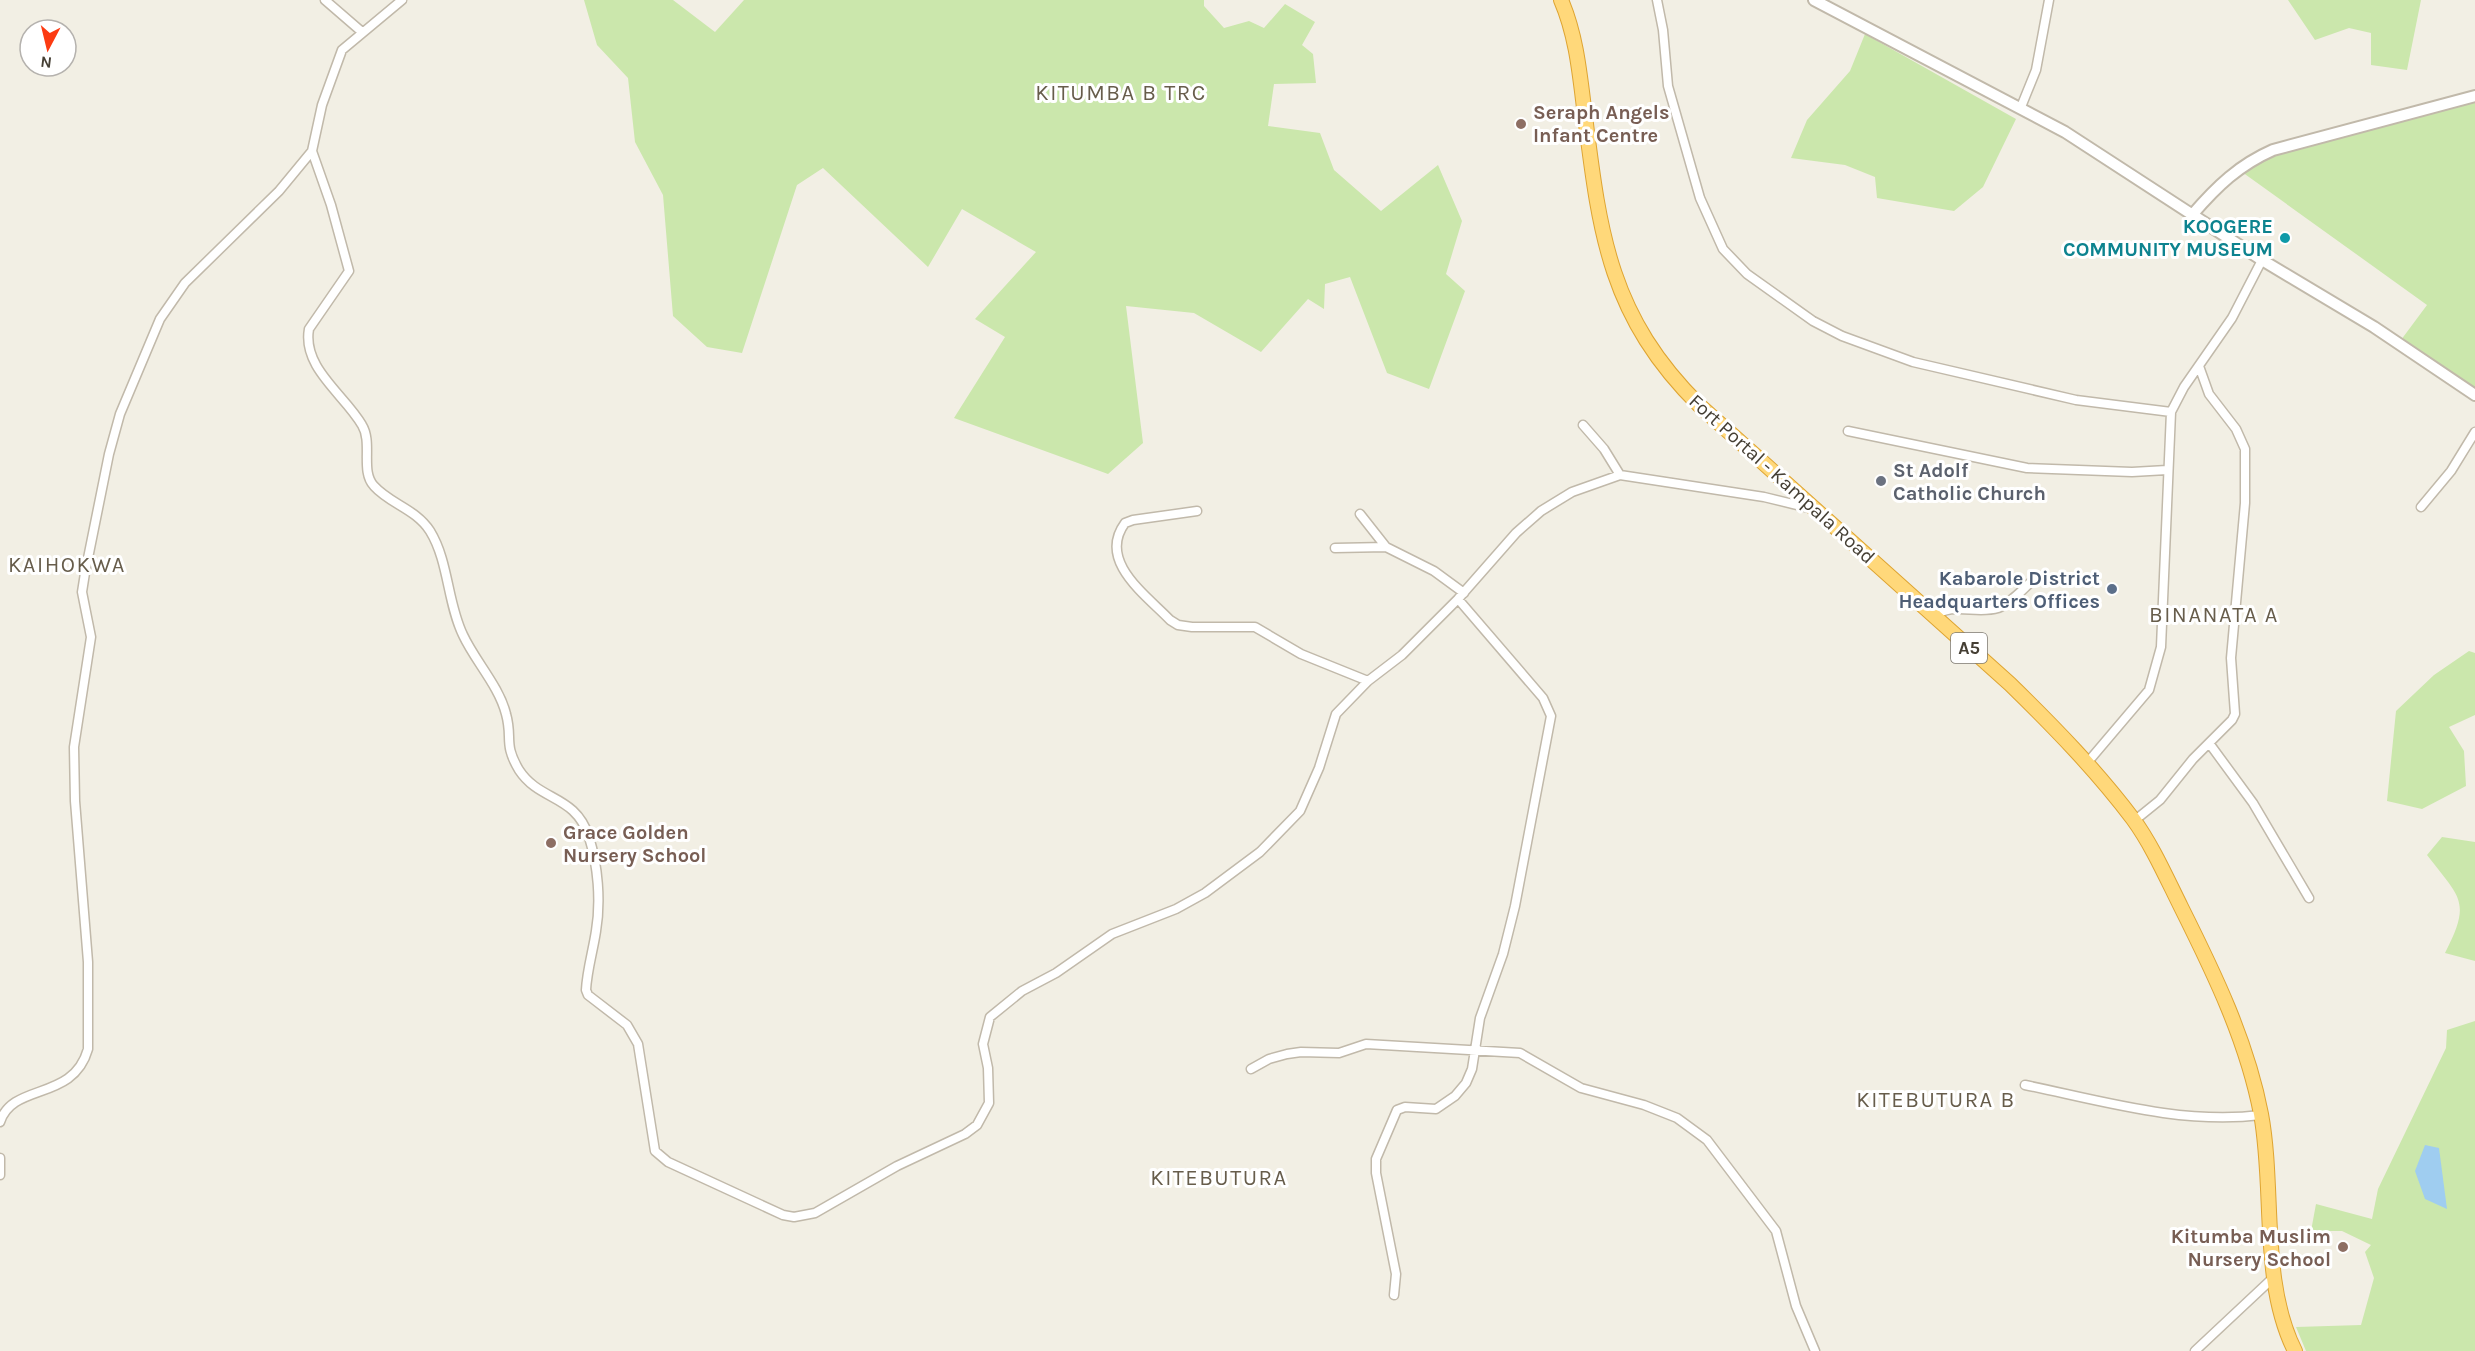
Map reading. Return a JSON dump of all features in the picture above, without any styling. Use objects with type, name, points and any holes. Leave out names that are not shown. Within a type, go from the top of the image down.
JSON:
[{"type":"highway","name":"Fort Portal - Kampala Road","points":[[1561,0],[1576,48],[1599,224],[1613,274],[1635,322],[1655,355],[1682,388],[1933,617],[2010,684],[2087,764],[2134,820],[2160,866],[2224,998],[2251,1072],[2261,1115],[2268,1171],[2274,1276],[2289,1339],[2295,1351]]},
{"type":"street","points":[[325,0],[362,32]]},
{"type":"street","points":[[0,1122],[9,1107],[24,1097],[65,1083],[85,1062],[88,1049],[88,962],[75,801],[74,747],[91,637],[82,592],[109,454],[120,414],[169,304],[211,256],[279,191],[312,151],[322,105],[342,50],[402,0]]},
{"type":"street","points":[[1657,0],[1663,30],[1668,86],[1700,198],[1723,249],[1747,274],[1813,321],[1842,336],[1914,362],[2076,400],[2171,412]]},
{"type":"street","points":[[1814,0],[2021,107],[2113,161],[2192,215],[2374,327],[2475,395]]},
{"type":"street","points":[[2021,107],[2036,70],[2049,0]]},
{"type":"street","points":[[2192,215],[2233,172],[2250,160],[2273,150],[2475,96]]},
{"type":"street","points":[[312,151],[334,216],[349,271],[309,329],[307,340],[310,353],[363,425],[368,446],[368,474],[372,484],[405,506],[430,531],[437,547],[462,633],[507,715],[508,751],[517,765],[540,790],[569,805],[582,818],[596,864],[597,895],[596,928],[586,990],[588,995],[627,1025],[638,1044],[651,1120],[652,1141],[657,1155],[735,1194],[794,1217],[815,1213],[897,1166],[965,1134],[977,1125],[988,1103],[988,1068],[983,1044],[990,1017],[1022,991],[1056,973],[1112,934],[1176,909],[1217,886],[1260,852],[1300,811],[1319,768],[1336,714],[1368,681],[1402,655],[1461,596],[1516,533],[1541,511],[1572,492],[1620,475],[1764,496],[1815,509]]},
{"type":"street","points":[[2087,764],[2141,702],[2155,675],[2162,647],[2171,412],[2232,318],[2262,260]]},
{"type":"street","points":[[2134,820],[2160,800],[2235,714],[2231,658],[2246,503],[2245,449],[2236,429],[2209,394],[2199,366]]},
{"type":"street","points":[[1583,425],[1604,449],[1620,475]]},
{"type":"street","points":[[1848,431],[2027,468],[2132,472],[2167,470]]},
{"type":"street","points":[[2421,507],[2451,471],[2475,432]]},
{"type":"street","points":[[1197,511],[1125,523],[1118,535],[1116,550],[1122,569],[1170,620],[1178,625],[1192,627],[1255,627],[1301,654],[1368,681]]},
{"type":"street","points":[[1360,514],[1386,547],[1434,571],[1461,596],[1543,698],[1551,716],[1515,906],[1503,954],[1480,1018],[1477,1049],[1466,1083],[1455,1096],[1436,1108],[1405,1107],[1397,1110],[1376,1159],[1376,1173],[1396,1274],[1394,1295]]},
{"type":"street","points":[[1335,548],[1386,547]]},
{"type":"street","points":[[1933,617],[1946,608],[1996,608],[2010,601],[2032,581]]},
{"type":"street","points":[[2209,742],[2253,803],[2309,898]]},
{"type":"street","points":[[1251,1069],[1269,1059],[1287,1054],[1339,1053],[1366,1044],[1520,1053],[1581,1088],[1644,1105],[1677,1118],[1707,1140],[1776,1231],[1796,1306],[1815,1351]]},
{"type":"street","points":[[2025,1085],[2173,1113],[2211,1117],[2261,1115]]},
{"type":"street","points":[[0,1158],[0,1175]]},
{"type":"street","points":[[2195,1351],[2274,1276]]},
{"type":"green space","points":[[584,0],[673,0],[715,32],[744,0],[1204,0],[1204,6],[1224,28],[1249,21],[1264,28],[1285,4],[1315,22],[1302,45],[1313,54],[1316,83],[1274,84],[1268,126],[1320,133],[1334,170],[1381,211],[1438,165],[1462,221],[1446,274],[1465,291],[1429,389],[1387,373],[1350,277],[1325,284],[1324,309],[1308,299],[1261,352],[1194,313],[1126,306],[1143,443],[1108,474],[954,418],[1005,337],[975,319],[1036,252],[962,209],[928,267],[823,168],[797,185],[742,353],[707,347],[673,316],[663,195],[635,142],[628,78],[597,45]]},
{"type":"green space","points":[[2288,0],[2421,0],[2407,70],[2371,65],[2371,33],[2349,28],[2315,40]]},
{"type":"green space","points":[[1865,34],[2016,119],[1983,187],[1954,211],[1877,198],[1875,177],[1845,165],[1791,158],[1807,120],[1850,71]]},
{"type":"green space","points":[[2475,101],[2475,389],[2401,340],[2427,305],[2242,172],[2253,161]]},
{"type":"green space","points":[[2469,651],[2475,653],[2475,715],[2449,727],[2464,751],[2466,786],[2422,809],[2387,801],[2396,711],[2434,675]]},
{"type":"green space","points":[[2442,837],[2475,842],[2475,961],[2445,953],[2458,922],[2460,910],[2448,881],[2427,855]]},
{"type":"green space","points":[[2475,1021],[2475,1351],[2306,1351],[2296,1327],[2361,1325],[2374,1278],[2365,1252],[2371,1245],[2342,1231],[2311,1231],[2316,1204],[2372,1219],[2378,1189],[2446,1048],[2447,1030]]},
{"type":"water","points":[[2425,1145],[2439,1148],[2447,1209],[2425,1199],[2415,1171]]},
{"type":"place","name":"Seraph Angels Infant Centre","points":[[1521,124]]},
{"type":"place","name":"KOOGERE COMMUNITY MUSEUM","points":[[2285,238]]},
{"type":"place","name":"St Adolf Catholic Church","points":[[1881,481]]},
{"type":"place","name":"Kabarole District Headquarters Offices","points":[[2112,589]]},
{"type":"place","name":"Grace Golden Nursery School","points":[[551,843]]},
{"type":"place","name":"Kitumba Muslim Nursery School","points":[[2343,1247]]},
{"type":"district","name":"KITUMBA B TRC","points":[[1121,93]]},
{"type":"district","name":"KAIHOKWA","points":[[67,565]]},
{"type":"district","name":"BINANATA A","points":[[2214,615]]},
{"type":"district","name":"KITEBUTURA B","points":[[1936,1100]]},
{"type":"district","name":"KITEBUTURA","points":[[1219,1178]]}]
